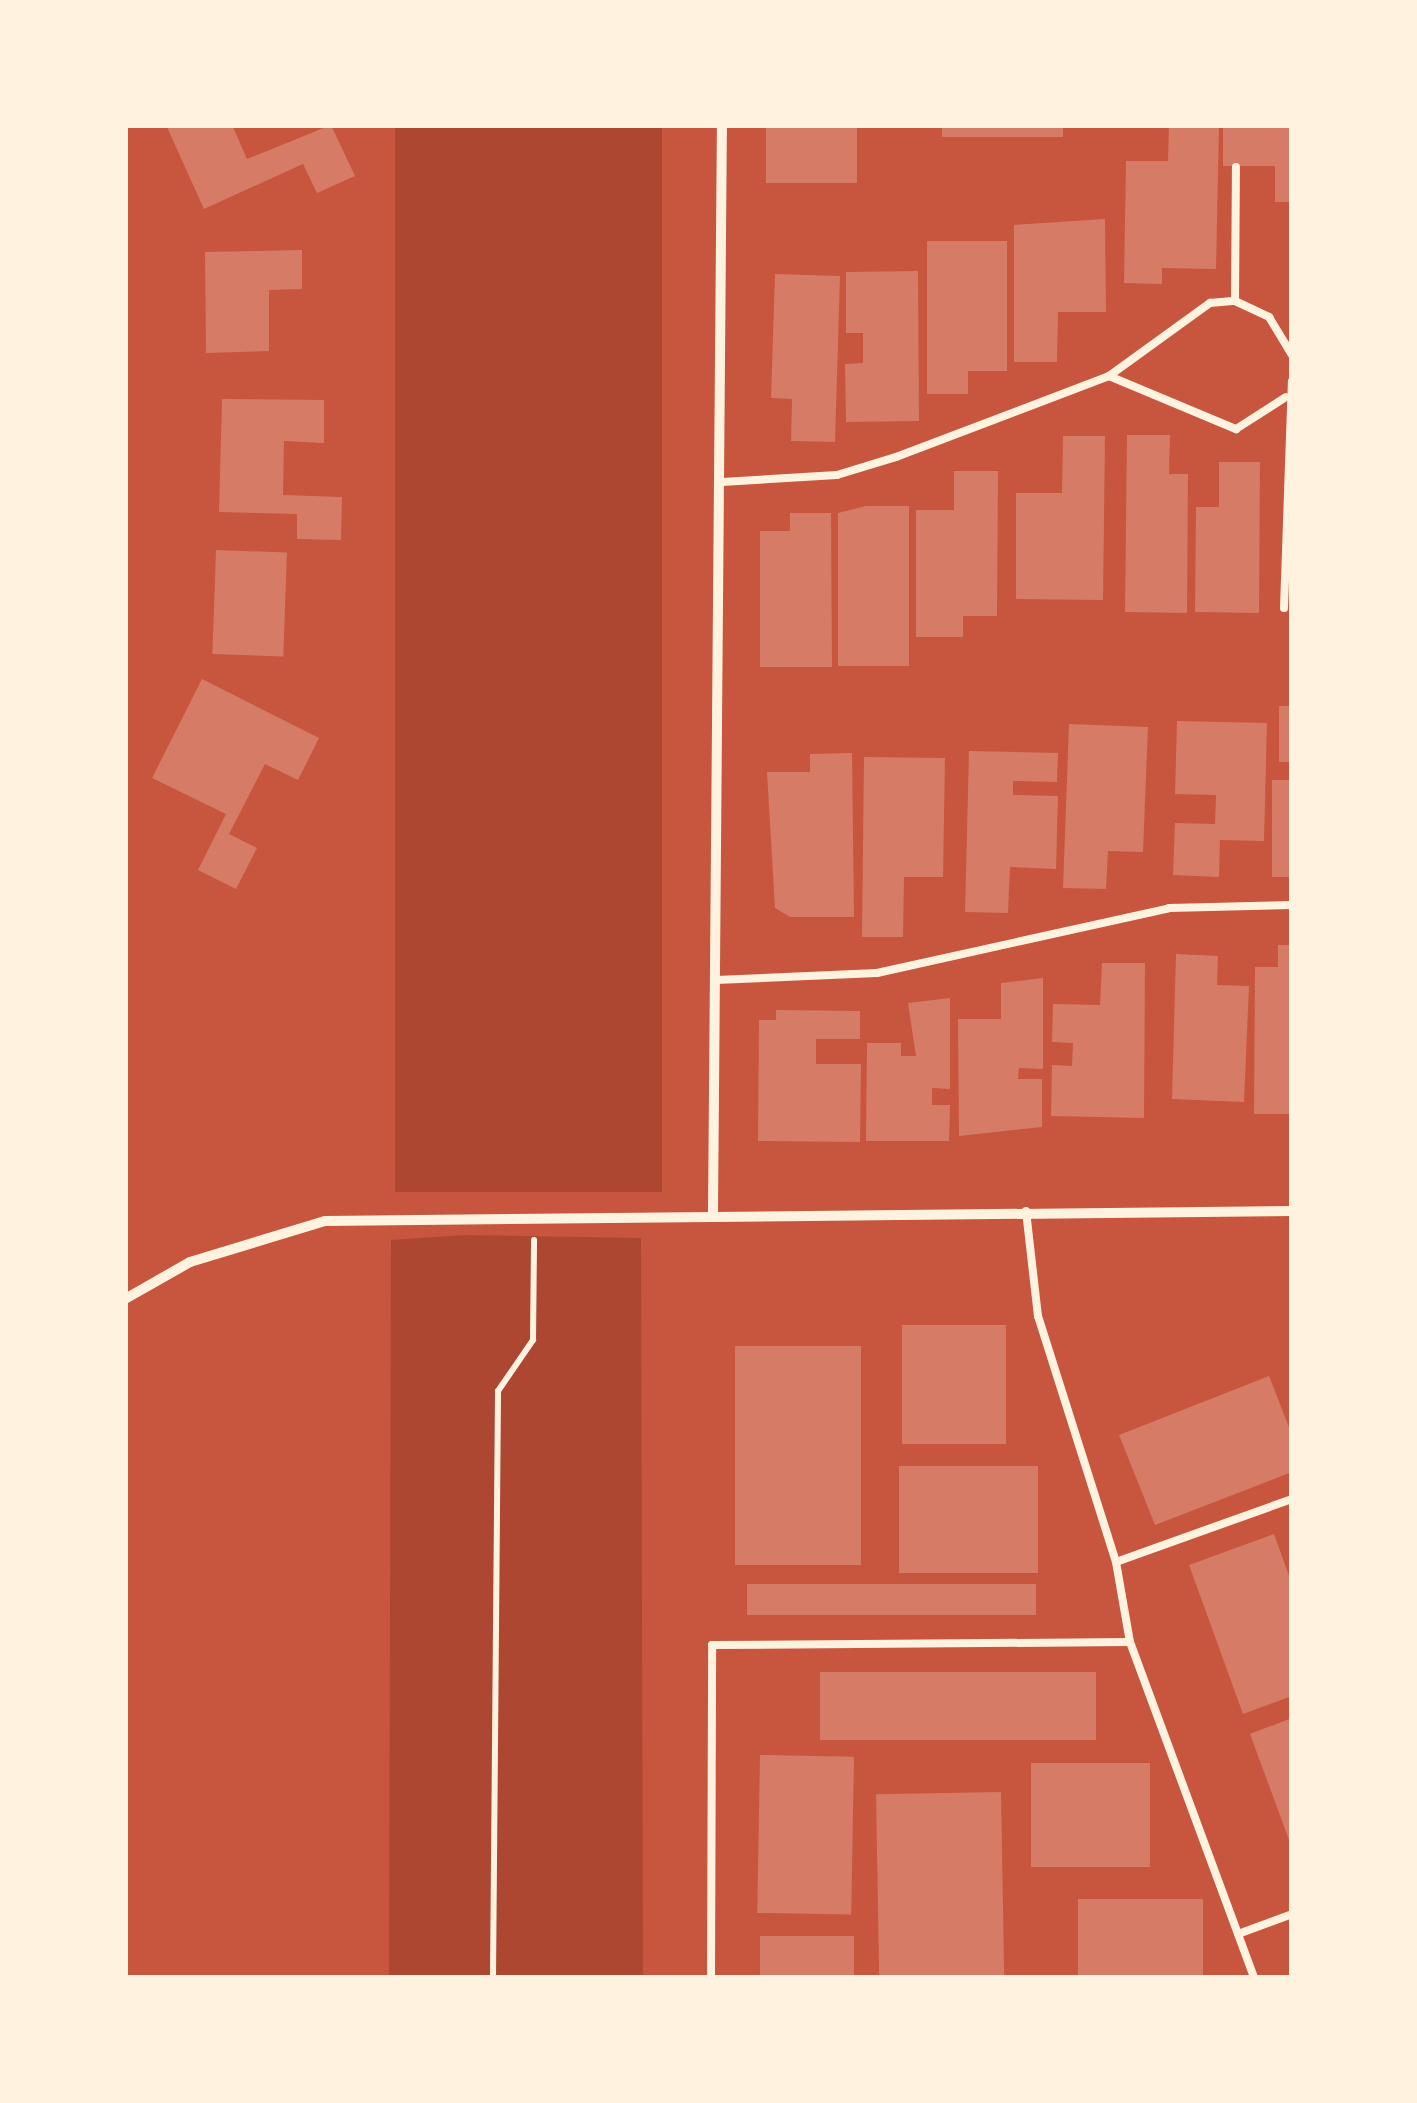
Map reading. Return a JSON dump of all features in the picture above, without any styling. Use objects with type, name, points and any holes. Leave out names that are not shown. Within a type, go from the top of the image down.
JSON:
[{"type":"street","points":[[713,1212],[722,125]]},
{"type":"street","points":[[125,1299],[190,1262],[324,1221],[713,1212],[1292,1211]]},
{"type":"lane","points":[[1236,167],[1236,300]]},
{"type":"lane","points":[[722,482],[837,476],[1108,376],[1210,303],[1236,300],[1270,316],[1292,355]]},
{"type":"lane","points":[[1108,376],[1236,429],[1260,422],[1289,394]]},
{"type":"lane","points":[[1284,608],[1292,381]]},
{"type":"lane","points":[[716,980],[877,974],[1169,908],[1292,905]]},
{"type":"lane","points":[[1026,1211],[1038,1316],[1116,1562],[1130,1642],[1254,1978]]},
{"type":"lane","points":[[1116,1562],[1292,1499]]},
{"type":"lane","points":[[711,1978],[712,1645],[1130,1642]]},
{"type":"lane","points":[[1238,1934],[1292,1914]]},
{"type":"path","points":[[493,1978],[498,1391],[533,1340],[534,1214]]},
{"type":"shaded area","points":[[395,125],[662,125],[662,1192],[395,1192]]},
{"type":"shaded area","points":[[465,1235],[641,1238],[643,1978],[389,1978],[391,1240]]},
{"type":"building","points":[[166,125],[232,125],[247,159],[331,125],[355,176],[317,193],[303,164],[204,209]]},
{"type":"building","points":[[766,125],[857,125],[857,183],[766,183]]},
{"type":"building","points":[[942,125],[1063,125],[1063,137],[942,137]]},
{"type":"building","points":[[1169,125],[1219,125],[1216,269],[1162,268],[1162,284],[1124,283],[1126,161],[1168,161]]},
{"type":"building","points":[[1223,125],[1292,126],[1292,202],[1275,202],[1275,166],[1223,166]]},
{"type":"building","points":[[1105,219],[1106,312],[1058,312],[1057,362],[1014,362],[1014,225]]},
{"type":"building","points":[[927,241],[1007,241],[1007,371],[968,371],[968,394],[927,394]]},
{"type":"building","points":[[302,250],[302,289],[269,290],[269,351],[206,353],[205,252]]},
{"type":"building","points":[[918,271],[919,421],[846,422],[845,364],[863,363],[863,333],[846,333],[846,272]]},
{"type":"building","points":[[775,274],[840,276],[835,442],[791,441],[792,399],[771,398]]},
{"type":"building","points":[[222,399],[324,400],[324,443],[284,441],[283,495],[342,497],[341,540],[297,539],[297,514],[219,512]]},
{"type":"building","points":[[1127,435],[1170,435],[1169,474],[1188,474],[1187,613],[1125,612]]},
{"type":"building","points":[[1063,436],[1105,436],[1103,600],[1016,599],[1016,493],[1062,493]]},
{"type":"building","points":[[1219,462],[1260,462],[1259,613],[1195,612],[1196,507],[1219,507]]},
{"type":"building","points":[[954,471],[998,471],[997,616],[963,616],[963,637],[916,637],[916,510],[954,510]]},
{"type":"building","points":[[866,506],[909,506],[909,666],[838,666],[838,513]]},
{"type":"building","points":[[790,513],[831,513],[832,667],[760,667],[760,531],[790,531]]},
{"type":"building","points":[[216,550],[287,552],[283,656],[212,654]]},
{"type":"building","points":[[202,679],[319,738],[298,780],[265,764],[229,834],[257,848],[236,889],[198,870],[226,814],[152,778]]},
{"type":"building","points":[[1279,706],[1292,706],[1292,762],[1279,762]]},
{"type":"building","points":[[1177,721],[1267,723],[1264,841],[1220,840],[1219,877],[1173,875],[1175,823],[1215,824],[1216,795],[1175,794]]},
{"type":"building","points":[[1069,724],[1148,727],[1143,852],[1108,851],[1106,889],[1063,888]]},
{"type":"building","points":[[969,751],[1058,753],[1057,782],[1013,781],[1013,795],[1058,796],[1056,869],[1010,867],[1008,913],[965,912]]},
{"type":"building","points":[[852,753],[854,917],[790,917],[775,908],[767,772],[810,772],[810,754]]},
{"type":"building","points":[[864,757],[945,758],[943,877],[904,877],[903,937],[862,937]]},
{"type":"building","points":[[1272,780],[1292,780],[1292,877],[1272,877]]},
{"type":"building","points":[[1278,945],[1292,945],[1292,1114],[1254,1114],[1255,967],[1278,967]]},
{"type":"building","points":[[1176,954],[1218,956],[1217,985],[1249,986],[1244,1102],[1172,1099]]},
{"type":"building","points":[[1102,963],[1145,963],[1144,1118],[1051,1116],[1052,1065],[1072,1066],[1073,1043],[1052,1042],[1053,1004],[1100,1005]]},
{"type":"building","points":[[1043,978],[1043,1069],[1019,1068],[1018,1079],[1042,1079],[1042,1127],[959,1136],[958,1019],[1001,1019],[1001,983]]},
{"type":"building","points":[[950,998],[950,1089],[932,1088],[932,1105],[950,1105],[949,1141],[866,1141],[867,1043],[901,1043],[901,1056],[916,1056],[908,1003]]},
{"type":"building","points":[[776,1010],[860,1011],[860,1039],[816,1039],[816,1064],[861,1064],[860,1142],[758,1141],[759,1020],[776,1020]]},
{"type":"building","points":[[902,1325],[1006,1325],[1006,1444],[902,1444]]},
{"type":"building","points":[[735,1346],[861,1346],[861,1565],[735,1565]]},
{"type":"building","points":[[1269,1376],[1292,1435],[1292,1472],[1155,1525],[1119,1435]]},
{"type":"building","points":[[899,1466],[1038,1466],[1038,1573],[899,1573]]},
{"type":"building","points":[[1274,1534],[1292,1584],[1292,1696],[1243,1714],[1189,1565]]},
{"type":"building","points":[[747,1584],[1036,1584],[1036,1615],[747,1615]]},
{"type":"building","points":[[820,1672],[1096,1672],[1096,1740],[820,1740]]},
{"type":"building","points":[[1292,1718],[1292,1848],[1250,1734]]},
{"type":"building","points":[[760,1755],[854,1757],[851,1915],[757,1913]]},
{"type":"building","points":[[1031,1763],[1150,1763],[1150,1867],[1031,1867]]},
{"type":"building","points":[[1001,1792],[1004,1978],[879,1978],[876,1794]]},
{"type":"building","points":[[1078,1899],[1203,1899],[1203,1978],[1078,1978]]},
{"type":"building","points":[[760,1936],[854,1936],[854,1978],[760,1978]]}]
